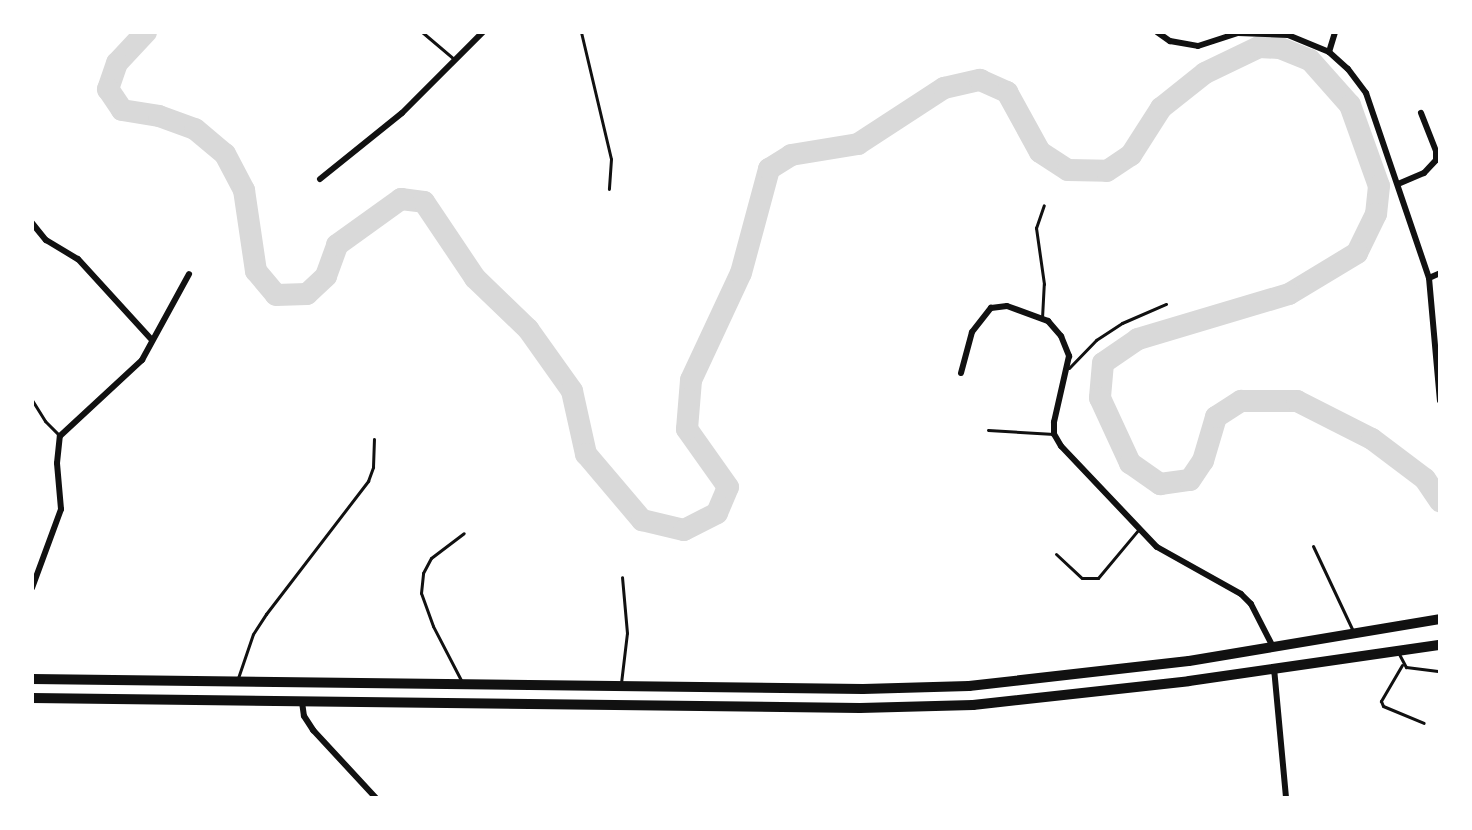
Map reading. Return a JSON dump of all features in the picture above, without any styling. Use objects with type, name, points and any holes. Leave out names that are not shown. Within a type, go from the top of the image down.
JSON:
[{"type":"highway","points":[[32,679],[620,687],[969,686],[1189,661],[1440,619]]},
{"type":"highway","points":[[32,698],[860,708],[973,705],[1440,645]]},
{"type":"street","points":[[320,179],[402,113],[483,32]]},
{"type":"street","points":[[1157,32],[1170,41],[1198,46],[1238,33],[1275,33],[1301,38],[1329,52],[1348,69],[1366,93],[1429,278],[1440,401]]},
{"type":"street","points":[[1329,52],[1335,32]]},
{"type":"street","points":[[1398,184],[1424,173],[1436,160],[1436,151],[1421,113]]},
{"type":"street","points":[[32,223],[46,240],[78,259],[151,339]]},
{"type":"street","points":[[1429,278],[1440,273]]},
{"type":"street","points":[[32,588],[61,509],[57,463],[60,436],[142,360],[189,274]]},
{"type":"street","points":[[961,373],[972,332],[991,308],[1007,306],[1042,318],[1061,336],[1069,356],[1054,434],[1157,547],[1241,594],[1251,604],[1272,645]]},
{"type":"street","points":[[1274,668],[1279,755],[1286,798]]},
{"type":"street","points":[[302,702],[304,716],[313,730],[376,798]]},
{"type":"lane","points":[[422,32],[454,59]]},
{"type":"lane","points":[[581,32],[611,159],[609,189]]},
{"type":"lane","points":[[1042,318],[1044,284],[1036,228],[1044,205]]},
{"type":"lane","points":[[1066,370],[1096,340],[1122,323],[1166,304]]},
{"type":"lane","points":[[32,400],[60,436]]},
{"type":"lane","points":[[988,430],[1054,434]]},
{"type":"lane","points":[[236,682],[253,634],[368,481],[373,467],[374,439]]},
{"type":"lane","points":[[1056,554],[1082,578],[1098,578],[1139,529]]},
{"type":"lane","points":[[464,533],[431,558],[423,573],[421,593],[433,626],[464,685]]},
{"type":"lane","points":[[1313,546],[1353,632]]},
{"type":"lane","points":[[620,687],[627,633],[622,577]]},
{"type":"lane","points":[[1399,650],[1402,665],[1381,701],[1383,706],[1424,723]]},
{"type":"lane","points":[[1402,665],[1440,671]]},
{"type":"waterway","points":[[146,32],[117,63],[108,89],[122,110],[159,116],[195,129],[225,154],[244,190],[256,271],[276,295],[307,294],[326,276],[337,245],[401,199],[424,202],[475,278],[528,329],[572,391],[586,454],[642,520],[684,530],[717,513],[728,487],[687,429],[691,380],[741,273],[769,169],[791,155],[858,144],[944,88],[980,80],[1007,92],[1040,152],[1068,170],[1107,171],[1131,155],[1161,108],[1205,73],[1259,47],[1280,48],[1310,60],[1350,105],[1379,186],[1376,214],[1357,253],[1289,294],[1138,339],[1103,363],[1100,398],[1130,463],[1160,484],[1190,480],[1203,461],[1216,417],[1241,401],[1297,401],[1372,439],[1425,479],[1440,501]]}]
